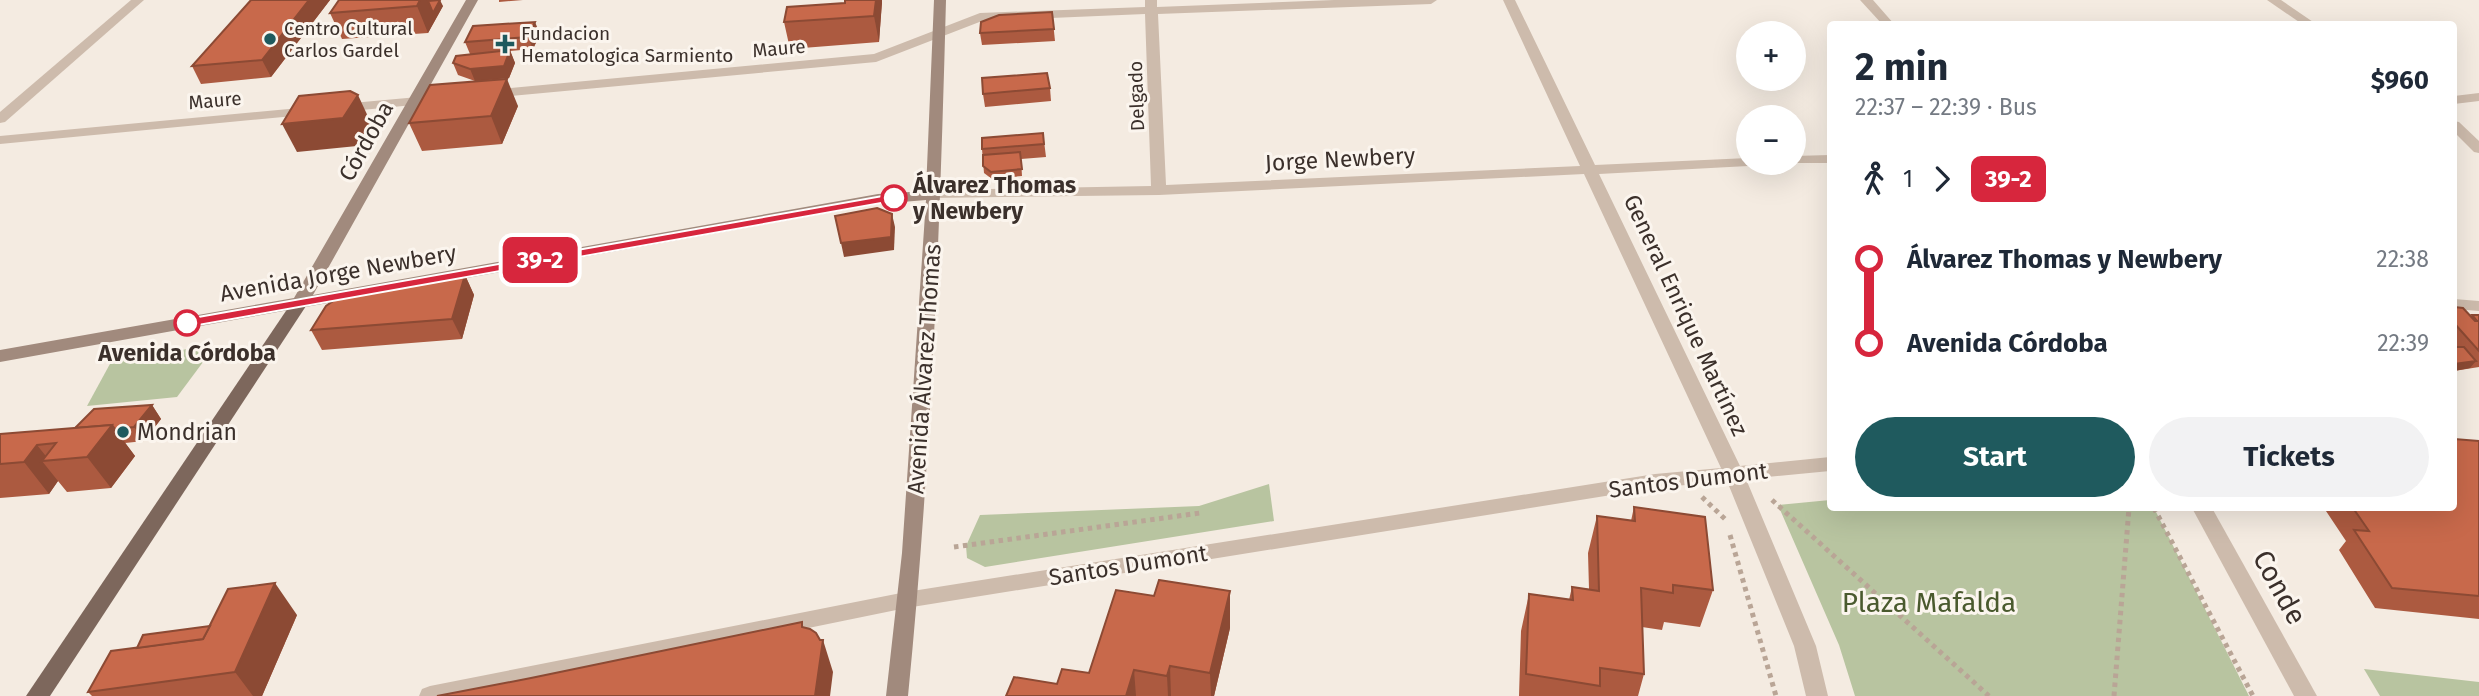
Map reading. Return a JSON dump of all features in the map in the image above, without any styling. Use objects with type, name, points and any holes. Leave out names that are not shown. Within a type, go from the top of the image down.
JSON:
[{"type":"main road","name":"Córdoba","points":[[300,303],[472,0]]},
{"type":"main road","name":"Avenida Álvarez Thomas","points":[[897,696],[912,553],[933,195],[940,0]]},
{"type":"main road","name":"Avenida Jorge Newbery","points":[[0,356],[878,199],[933,195]]},
{"type":"main road","points":[[37,696],[300,303]]},
{"type":"street","points":[[0,119],[138,0]]},
{"type":"street","name":"Maure","points":[[469,96],[876,58],[980,17],[1151,5],[1431,0]]},
{"type":"street","name":"General Enrique Martínez","points":[[1509,0],[1733,472],[1805,646],[1817,696]]},
{"type":"street","points":[[1866,0],[1885,21]]},
{"type":"street","points":[[2273,0],[2305,21]]},
{"type":"street","name":"Delgado","points":[[1151,5],[1158,190]]},
{"type":"street","points":[[2457,100],[2479,97]]},
{"type":"street","name":"Maure","points":[[0,140],[441,98]]},
{"type":"street","points":[[2457,128],[2479,149]]},
{"type":"street","points":[[1806,160],[1827,159]]},
{"type":"street","name":"Jorge Newbery","points":[[933,195],[1158,190],[1736,163]]},
{"type":"street","points":[[2457,304],[2479,306]]},
{"type":"street","name":"Santos Dumont","points":[[430,696],[906,600],[1655,481],[1827,464]]},
{"type":"street","name":"Conde","points":[[2204,511],[2306,696]]},
{"type":"path","points":[[1767,504],[1762,491],[1989,696]]},
{"type":"path","points":[[1701,496],[1726,520],[1765,649],[1776,696]]},
{"type":"path","points":[[2114,696],[2129,511]]},
{"type":"path","points":[[2156,511],[2253,696]]},
{"type":"path","points":[[954,547],[1200,513]]},
{"type":"green space","points":[[199,347],[209,354],[177,397],[87,406],[111,362]]},
{"type":"green space","points":[[1269,484],[1274,521],[985,567],[967,558],[966,546],[980,515],[1199,506]]},
{"type":"green space","name":"Plaza Mafalda","points":[[1827,500],[1827,511],[2156,511],[2249,696],[1855,696],[1839,645],[1778,505]]},
{"type":"green space","points":[[2364,669],[2479,682],[2479,696],[2380,696]]},
{"type":"building","points":[[251,0],[309,0],[262,60],[192,66]]},
{"type":"building","points":[[339,0],[420,0],[417,6],[330,13]]},
{"type":"building","points":[[440,0],[433,13],[428,1]]},
{"type":"building","points":[[845,0],[876,0],[874,16],[784,22],[787,7],[845,3]]},
{"type":"building","points":[[1052,12],[1054,29],[980,33],[981,22],[999,15]]},
{"type":"building","points":[[535,22],[528,37],[465,42],[473,26]]},
{"type":"building","points":[[510,50],[504,66],[470,69],[453,63],[456,56]]},
{"type":"building","points":[[1047,73],[1050,88],[983,94],[982,78]]},
{"type":"building","points":[[507,79],[491,116],[409,123],[430,85]]},
{"type":"building","points":[[350,91],[358,95],[343,118],[282,124],[299,96]]},
{"type":"building","points":[[1043,133],[1044,144],[982,149],[982,138]]},
{"type":"building","points":[[1020,152],[1022,169],[991,172],[983,166],[983,155]]},
{"type":"building","points":[[877,208],[892,214],[891,237],[841,243],[835,216]]},
{"type":"building","points":[[465,275],[452,319],[311,330],[326,306],[336,299]]},
{"type":"building","points":[[2457,307],[2463,308],[2475,321],[2479,321],[2479,351],[2457,326]]},
{"type":"building","points":[[2457,347],[2464,347],[2476,361],[2457,364]]},
{"type":"building","points":[[152,405],[134,427],[115,429],[112,425],[75,428],[94,409]]},
{"type":"building","points":[[112,425],[87,457],[42,461],[56,443],[37,445],[24,462],[0,464],[0,434]]},
{"type":"building","points":[[2457,439],[2479,441],[2479,596],[2392,588],[2354,530],[2369,531],[2355,511],[2457,511]]},
{"type":"building","points":[[1634,507],[1705,517],[1713,590],[1673,585],[1673,593],[1641,588],[1644,674],[1600,668],[1600,686],[1526,674],[1529,594],[1573,600],[1572,587],[1599,591],[1597,516],[1635,521]]},
{"type":"building","points":[[1159,580],[1230,591],[1210,673],[1170,666],[1167,676],[1134,670],[1126,696],[1006,696],[1014,677],[1057,684],[1062,669],[1089,673],[1116,590],[1154,596]]},
{"type":"building","points":[[275,583],[235,672],[88,692],[111,651],[203,639],[228,589]]},
{"type":"building","points":[[802,622],[802,627],[810,629],[823,640],[815,696],[437,696],[531,678]]},
{"type":"building","points":[[210,626],[203,639],[137,648],[143,635]]},
{"type":"bus line","name":"39-2","points":[[187,323],[894,198]]},
{"type":"place","name":"Centro Cultural Carlos Gardel","points":[[270,39]]},
{"type":"place","name":"Fundacion Hematologica Sarmiento","points":[[505,44]]},
{"type":"place","name":"Álvarez Thomas y Newbery","points":[[894,198]]},
{"type":"place","name":"Avenida Córdoba","points":[[187,323]]},
{"type":"place","name":"Mondrian","points":[[123,432]]}]
